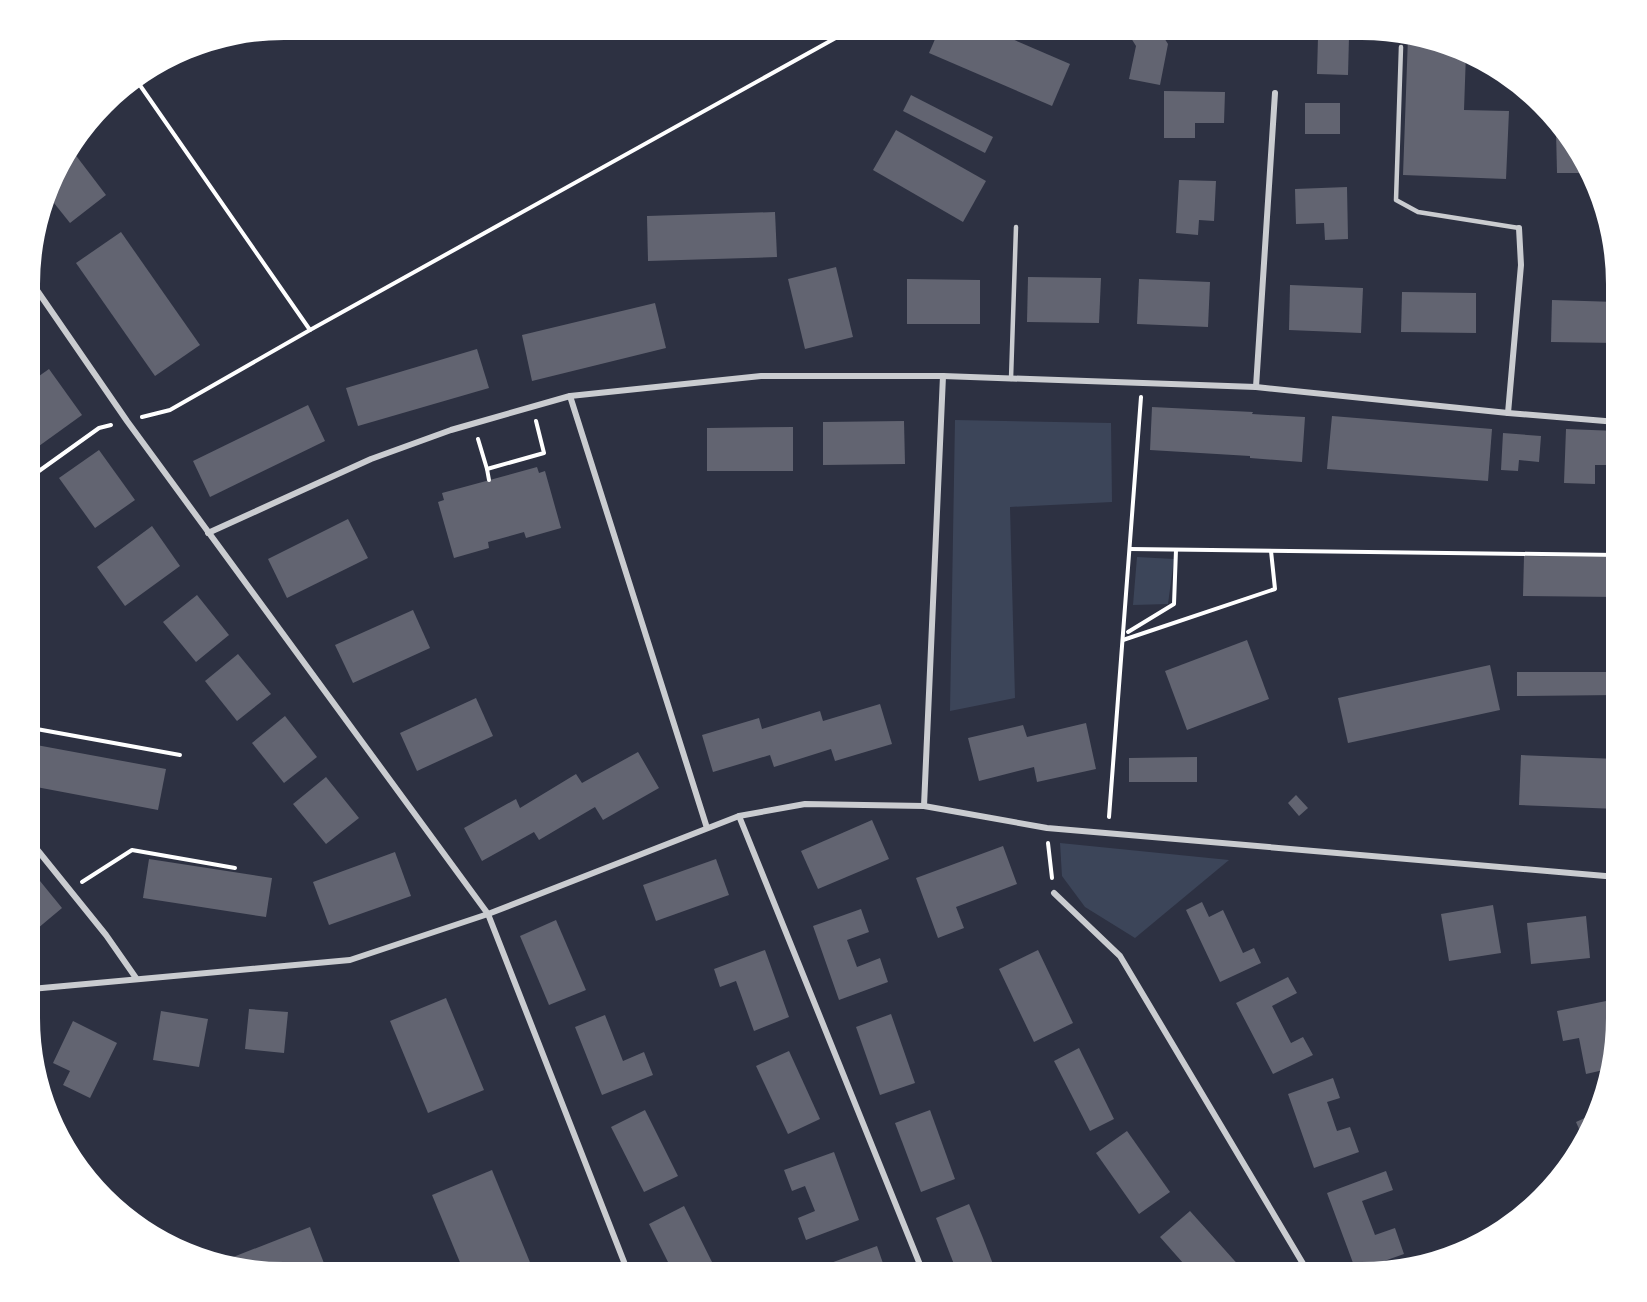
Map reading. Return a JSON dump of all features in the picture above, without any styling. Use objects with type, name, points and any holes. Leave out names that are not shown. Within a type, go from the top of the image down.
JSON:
[{"type":"street","points":[[1256,387],[1275,93]]},
{"type":"street","points":[[1508,413],[1521,265],[1519,228]]},
{"type":"street","points":[[41,296],[208,533],[488,914],[624,1262]]},
{"type":"street","points":[[208,533],[371,459],[451,430],[570,396],[761,376],[943,376],[1256,387],[1606,421]]},
{"type":"street","points":[[924,806],[943,376]]},
{"type":"street","points":[[570,396],[707,828]]},
{"type":"street","points":[[41,988],[350,960],[488,914],[739,816],[805,804],[924,806],[1047,828],[1606,876]]},
{"type":"street","points":[[739,816],[919,1262]]},
{"type":"street","points":[[41,855],[106,935],[136,978]]},
{"type":"street","points":[[1054,893],[1120,956],[1302,1262]]},
{"type":"lane","points":[[1401,47],[1396,200],[1418,212],[1519,228]]},
{"type":"lane","points":[[1011,379],[1016,227]]},
{"type":"path","points":[[41,470],[99,428],[170,410],[831,40]]},
{"type":"path","points":[[141,87],[310,330]]},
{"type":"path","points":[[1108,833],[1142,384]]},
{"type":"path","points":[[487,469],[544,453],[536,420]]},
{"type":"path","points":[[477,436],[489,480]]},
{"type":"path","points":[[1130,549],[1606,555]]},
{"type":"path","points":[[1128,632],[1174,604],[1176,550]]},
{"type":"path","points":[[1123,640],[1275,589],[1271,551]]},
{"type":"path","points":[[41,730],[180,755]]},
{"type":"path","points":[[1047,828],[1054,893]]},
{"type":"path","points":[[69,891],[132,850],[235,868]]},
{"type":"shaded area","points":[[955,420],[1111,423],[1112,502],[1010,507],[1015,698],[950,711]]},
{"type":"shaded area","points":[[1137,557],[1174,559],[1168,604],[1133,605]]},
{"type":"shaded area","points":[[1060,843],[1229,860],[1135,938],[1085,907],[1062,876]]},
{"type":"building","points":[[935,40],[1014,40],[1070,64],[1052,106],[929,53]]},
{"type":"building","points":[[1132,40],[1165,40],[1168,44],[1160,85],[1129,79],[1136,46]]},
{"type":"building","points":[[1318,40],[1349,40],[1348,75],[1317,74]]},
{"type":"building","points":[[1408,45],[1441,53],[1466,64],[1464,110],[1509,111],[1506,179],[1403,175]]},
{"type":"building","points":[[1164,91],[1225,92],[1224,123],[1195,123],[1195,138],[1164,138]]},
{"type":"building","points":[[911,95],[993,137],[985,153],[903,111]]},
{"type":"building","points":[[1305,103],[1340,103],[1340,134],[1305,134]]},
{"type":"building","points":[[896,130],[986,181],[963,222],[873,170]]},
{"type":"building","points":[[1556,136],[1579,173],[1557,173]]},
{"type":"building","points":[[77,157],[106,195],[70,223],[54,203]]},
{"type":"building","points":[[1179,180],[1216,181],[1214,221],[1199,220],[1198,235],[1176,233]]},
{"type":"building","points":[[1347,187],[1348,239],[1325,240],[1324,223],[1296,224],[1295,189]]},
{"type":"building","points":[[775,212],[777,257],[648,261],[647,216]]},
{"type":"building","points":[[121,232],[200,345],[155,376],[76,263]]},
{"type":"building","points":[[836,267],[853,337],[805,349],[788,279]]},
{"type":"building","points":[[1028,277],[1101,278],[1099,323],[1027,322]]},
{"type":"building","points":[[907,279],[980,280],[980,324],[907,324]]},
{"type":"building","points":[[1139,279],[1210,282],[1208,327],[1137,324]]},
{"type":"building","points":[[1290,285],[1363,288],[1361,333],[1289,330]]},
{"type":"building","points":[[1402,292],[1476,293],[1476,333],[1401,332]]},
{"type":"building","points":[[1552,300],[1606,302],[1606,343],[1551,342]]},
{"type":"building","points":[[655,303],[666,348],[532,381],[522,335]]},
{"type":"building","points":[[477,349],[489,388],[358,426],[346,388]]},
{"type":"building","points":[[49,369],[82,415],[41,445],[41,375]]},
{"type":"building","points":[[308,405],[325,441],[210,497],[193,461]]},
{"type":"building","points":[[1152,407],[1305,417],[1302,462],[1250,458],[1250,456],[1150,450]]},
{"type":"building","points":[[1332,416],[1492,429],[1488,481],[1327,469]]},
{"type":"building","points":[[904,421],[905,464],[823,465],[823,422]]},
{"type":"building","points":[[793,427],[793,471],[707,471],[707,428]]},
{"type":"building","points":[[1566,429],[1606,431],[1606,465],[1595,465],[1595,484],[1564,483]]},
{"type":"building","points":[[1503,433],[1541,436],[1539,462],[1519,460],[1518,471],[1501,470]]},
{"type":"building","points":[[99,450],[135,500],[95,528],[59,478]]},
{"type":"building","points":[[537,467],[539,473],[545,471],[561,528],[526,538],[524,532],[488,542],[489,548],[454,558],[438,502],[444,500],[442,493]]},
{"type":"building","points":[[348,519],[368,558],[287,598],[268,559]]},
{"type":"building","points":[[152,526],[180,566],[125,606],[97,567]]},
{"type":"building","points":[[1524,556],[1606,557],[1606,597],[1523,596]]},
{"type":"building","points":[[197,595],[229,635],[196,662],[163,622]]},
{"type":"building","points":[[413,610],[430,648],[353,683],[335,645]]},
{"type":"building","points":[[1247,640],[1269,699],[1187,730],[1165,671]]},
{"type":"building","points":[[238,654],[271,694],[237,721],[205,681]]},
{"type":"building","points":[[1490,665],[1500,710],[1348,743],[1338,698]]},
{"type":"building","points":[[1517,672],[1606,672],[1606,695],[1517,696]]},
{"type":"building","points":[[476,698],[493,736],[417,771],[400,733]]},
{"type":"building","points":[[880,704],[892,744],[835,761],[831,749],[774,767],[770,755],[713,772],[702,735],[759,718],[762,729],[820,711],[823,721]]},
{"type":"building","points":[[285,716],[317,757],[284,783],[252,743]]},
{"type":"building","points":[[1086,723],[1096,769],[1037,782],[1034,767],[979,781],[968,738],[1023,725],[1027,737]]},
{"type":"building","points":[[41,746],[166,769],[158,810],[41,788]]},
{"type":"building","points":[[638,752],[659,788],[603,820],[595,807],[539,840],[534,832],[482,861],[464,828],[516,799],[520,808],[576,774],[582,783]]},
{"type":"building","points":[[1521,755],[1606,759],[1606,809],[1519,805]]},
{"type":"building","points":[[1197,757],[1197,782],[1129,782],[1129,758]]},
{"type":"building","points":[[326,777],[359,818],[326,844],[293,804]]},
{"type":"building","points":[[1296,795],[1308,808],[1299,816],[1288,803]]},
{"type":"building","points":[[872,820],[889,859],[818,889],[801,851]]},
{"type":"building","points":[[1003,846],[1017,884],[956,907],[964,928],[938,938],[916,878]]},
{"type":"building","points":[[395,852],[411,896],[329,925],[313,882]]},
{"type":"building","points":[[149,859],[272,878],[266,917],[143,898]]},
{"type":"building","points":[[716,859],[729,895],[656,921],[643,885]]},
{"type":"building","points":[[41,882],[62,908],[41,926]]},
{"type":"building","points":[[1202,902],[1209,917],[1223,910],[1243,953],[1254,948],[1261,963],[1220,982],[1186,910]]},
{"type":"building","points":[[1493,905],[1501,953],[1449,961],[1441,914]]},
{"type":"building","points":[[861,909],[869,932],[847,940],[857,967],[880,958],[888,982],[839,1000],[813,926]]},
{"type":"building","points":[[1586,916],[1590,958],[1531,964],[1527,923]]},
{"type":"building","points":[[556,920],[586,990],[549,1005],[520,936]]},
{"type":"building","points":[[765,950],[789,1017],[754,1031],[736,981],[720,987],[714,969]]},
{"type":"building","points":[[1038,950],[1073,1023],[1034,1042],[999,969]]},
{"type":"building","points":[[1288,977],[1297,993],[1272,1006],[1291,1043],[1303,1037],[1313,1055],[1273,1074],[1236,1003]]},
{"type":"building","points":[[446,998],[484,1090],[428,1113],[390,1021]]},
{"type":"building","points":[[1606,1001],[1606,1033],[1601,1071],[1586,1074],[1579,1038],[1563,1041],[1557,1011]]},
{"type":"building","points":[[249,1009],[288,1012],[284,1053],[245,1049]]},
{"type":"building","points":[[161,1011],[208,1019],[199,1067],[153,1060]]},
{"type":"building","points":[[891,1014],[915,1083],[880,1095],[856,1027]]},
{"type":"building","points":[[605,1015],[623,1061],[644,1052],[653,1075],[602,1095],[575,1027]]},
{"type":"building","points":[[73,1021],[117,1043],[90,1098],[63,1085],[70,1071],[53,1063]]},
{"type":"building","points":[[1079,1048],[1114,1119],[1090,1131],[1054,1061]]},
{"type":"building","points":[[789,1051],[820,1119],[788,1134],[756,1066]]},
{"type":"building","points":[[1333,1078],[1340,1098],[1327,1102],[1337,1131],[1350,1127],[1359,1152],[1314,1168],[1288,1094]]},
{"type":"building","points":[[645,1110],[678,1176],[644,1192],[611,1127]]},
{"type":"building","points":[[930,1110],[955,1179],[921,1192],[895,1123]]},
{"type":"building","points":[[1584,1118],[1579,1129],[1576,1122]]},
{"type":"building","points":[[1127,1131],[1170,1192],[1139,1214],[1096,1153]]},
{"type":"building","points":[[834,1152],[859,1220],[806,1240],[798,1218],[815,1211],[805,1186],[792,1191],[784,1170]]},
{"type":"building","points":[[492,1170],[530,1262],[460,1262],[432,1195]]},
{"type":"building","points":[[1386,1171],[1393,1190],[1362,1201],[1375,1235],[1395,1228],[1404,1254],[1388,1260],[1353,1262],[1327,1193]]},
{"type":"building","points":[[969,1204],[992,1262],[953,1262],[936,1218]]},
{"type":"building","points":[[684,1206],[712,1262],[668,1262],[649,1224]]},
{"type":"building","points":[[1190,1211],[1236,1262],[1182,1262],[1160,1237]]},
{"type":"building","points":[[310,1227],[324,1262],[269,1261],[235,1256]]},
{"type":"building","points":[[877,1246],[883,1262],[833,1262]]}]
